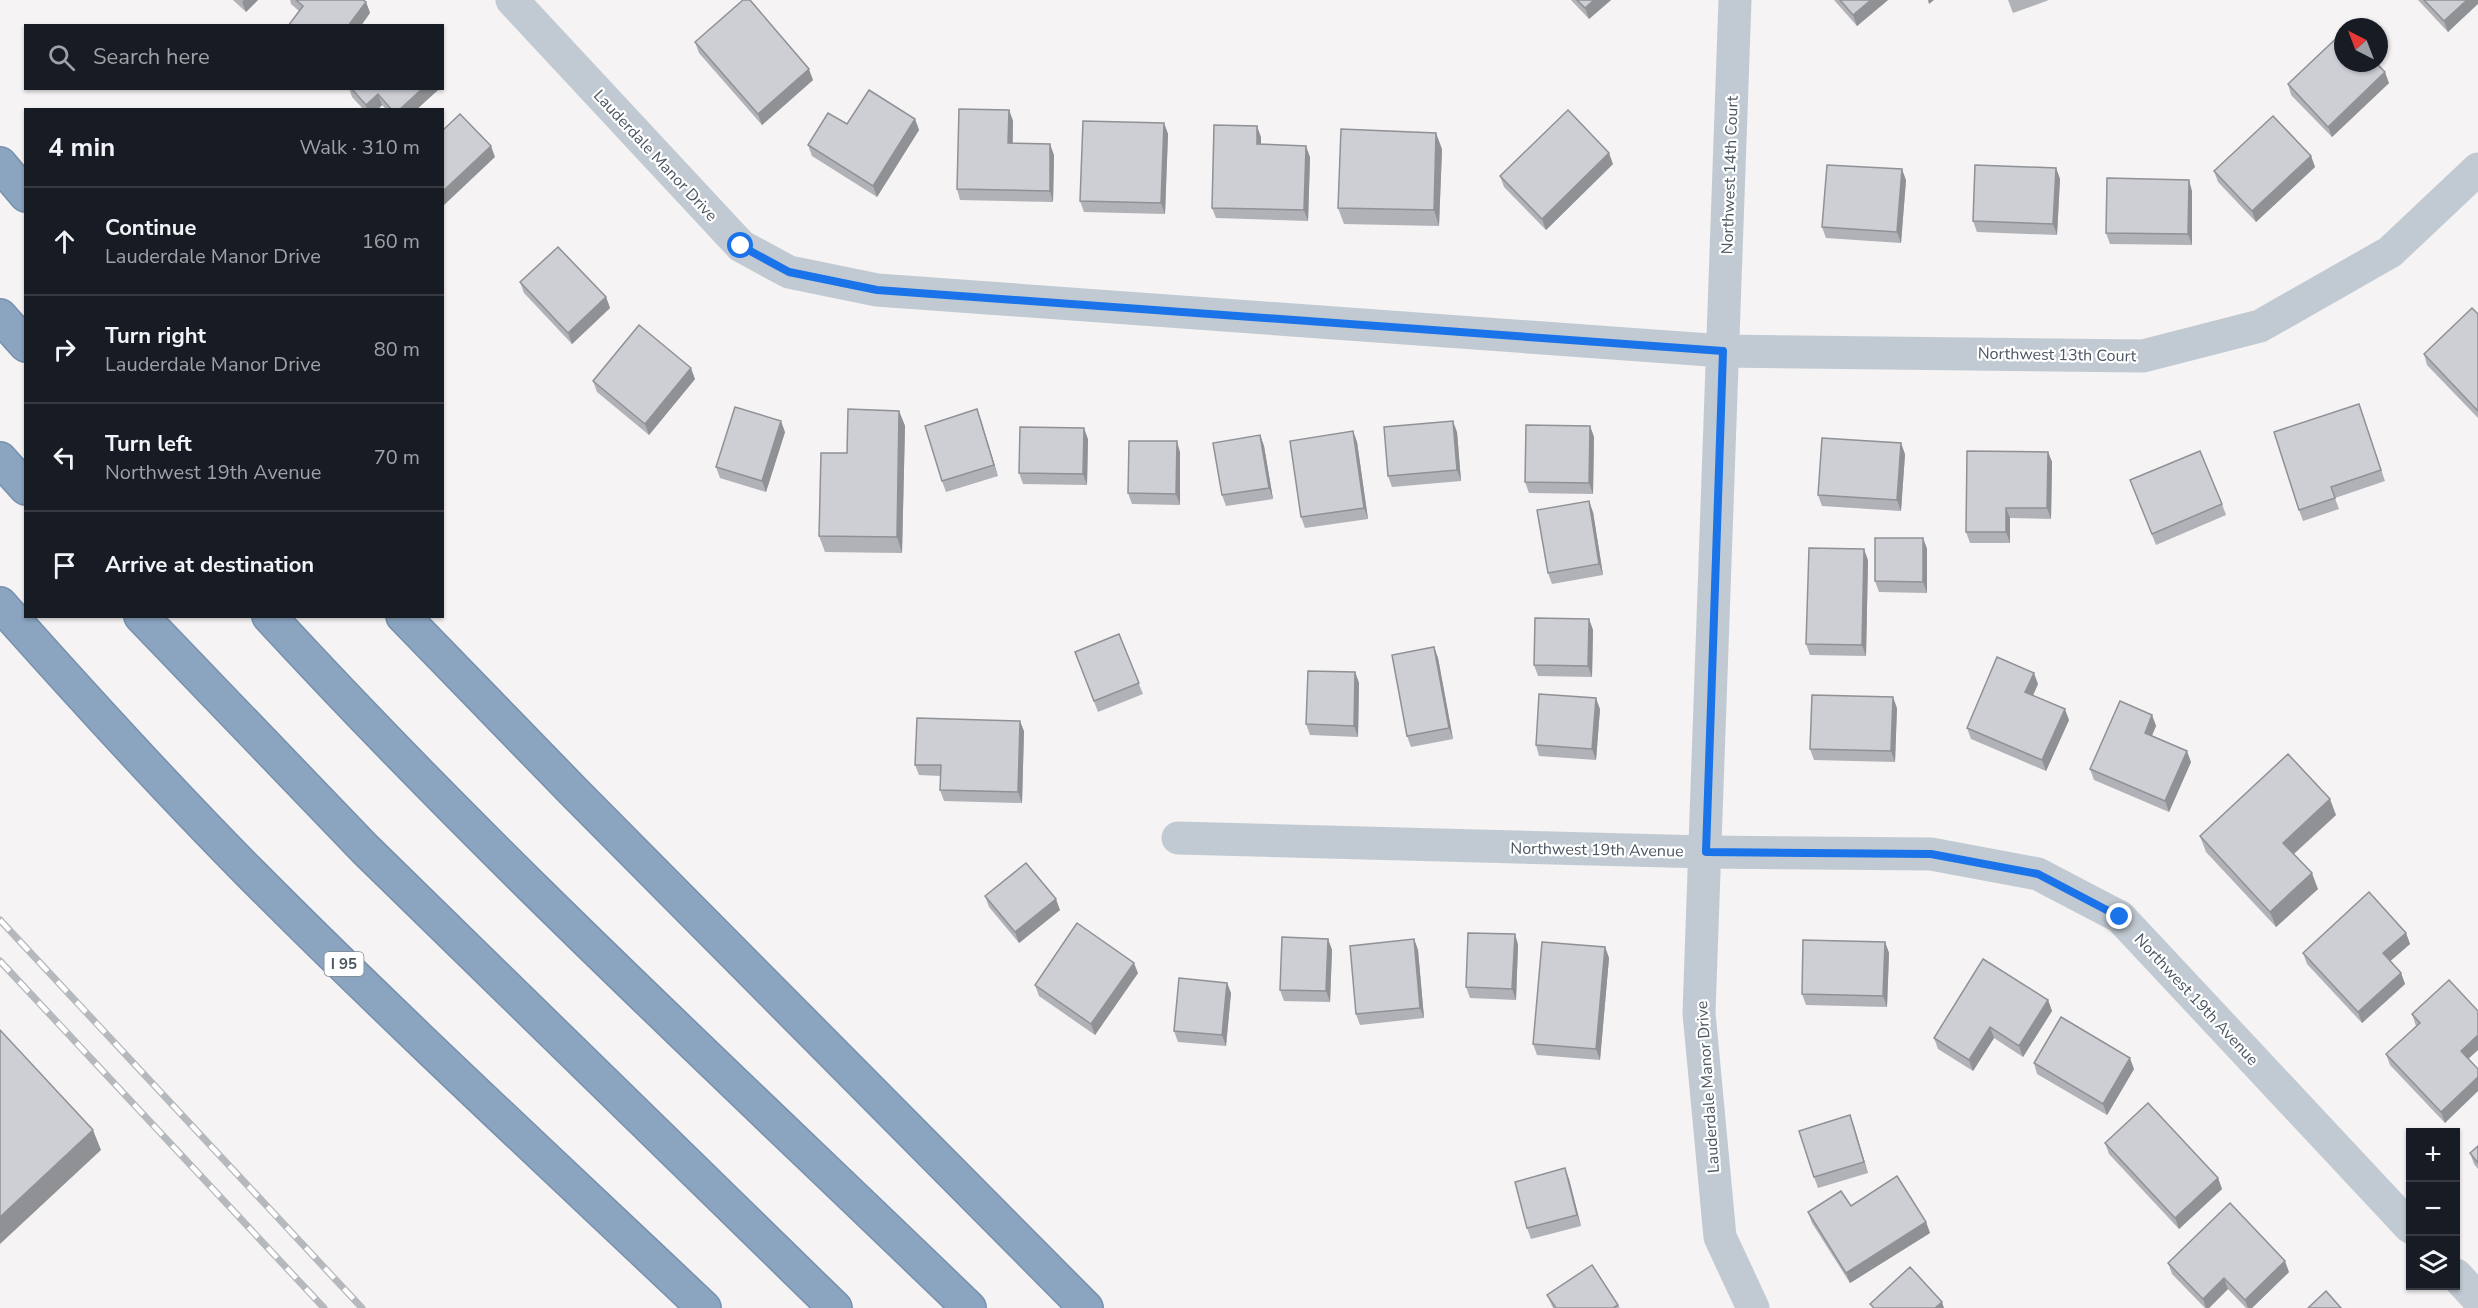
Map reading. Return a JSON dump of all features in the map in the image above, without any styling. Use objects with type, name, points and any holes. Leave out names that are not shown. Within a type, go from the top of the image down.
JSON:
[{"type":"highway","points":[[0,164],[24,193]]},
{"type":"highway","points":[[0,316],[24,343]]},
{"type":"highway","points":[[0,459],[24,486]]},
{"type":"highway","name":"I 95","points":[[0,604],[144,763],[249,872],[420,1039],[704,1308]]},
{"type":"highway","points":[[143,618],[365,849],[835,1308]]},
{"type":"highway","points":[[271,618],[402,758],[512,867],[969,1308]]},
{"type":"highway","points":[[405,618],[550,768],[1086,1308]]},
{"type":"street","name":"Lauderdale Manor Drive","points":[[512,0],[741,246],[789,272],[877,290],[1723,351],[1699,1013],[1720,1237],[1753,1308]]},
{"type":"street","name":"Northwest 14th Court","points":[[1723,351],[1735,0]]},
{"type":"street","name":"Northwest 13th Court","points":[[1723,351],[2143,356],[2260,326],[2390,252],[2478,169]]},
{"type":"street","name":"Northwest 19th Avenue","points":[[1178,838],[1706,852],[1931,854],[2038,874],[2120,917],[2406,1223]]},
{"type":"street","points":[[2460,1279],[2478,1299]]},
{"type":"building","points":[[296,0],[363,0],[366,2],[350,24],[290,24],[303,6]]},
{"type":"building","points":[[743,0],[750,0],[809,69],[758,114],[695,42]]},
{"type":"building","points":[[1577,0],[1594,0],[1585,8]]},
{"type":"building","points":[[1840,0],[1871,0],[1853,15]]},
{"type":"building","points":[[2424,0],[2467,0],[2444,21]]},
{"type":"building","points":[[2334,41],[2334,72],[2385,72],[2328,127],[2288,84]]},
{"type":"building","points":[[353,90],[421,90],[401,108],[390,108],[378,94],[366,105]]},
{"type":"building","points":[[869,90],[915,119],[873,186],[808,145],[828,113],[847,124]]},
{"type":"building","points":[[959,109],[1009,110],[1008,143],[1050,144],[1050,191],[957,189]]},
{"type":"building","points":[[1568,110],[1609,153],[1542,219],[1500,176]]},
{"type":"building","points":[[460,114],[491,146],[444,190],[444,129]]},
{"type":"building","points":[[2273,116],[2311,156],[2252,211],[2214,171]]},
{"type":"building","points":[[1083,121],[1164,123],[1161,203],[1080,201]]},
{"type":"building","points":[[1214,125],[1257,126],[1257,144],[1306,146],[1304,210],[1212,208]]},
{"type":"building","points":[[1341,129],[1436,133],[1434,210],[1338,208]]},
{"type":"building","points":[[1827,165],[1902,169],[1897,232],[1822,227]]},
{"type":"building","points":[[1975,165],[2056,168],[2053,224],[1973,221]]},
{"type":"building","points":[[2107,178],[2189,180],[2188,234],[2106,233]]},
{"type":"building","points":[[558,247],[606,297],[568,333],[520,282]]},
{"type":"building","points":[[2472,308],[2478,314],[2478,411],[2424,354]]},
{"type":"building","points":[[639,325],[691,368],[645,424],[593,381]]},
{"type":"building","points":[[2359,404],[2381,470],[2331,487],[2335,498],[2299,510],[2274,432]]},
{"type":"building","points":[[735,407],[781,421],[762,481],[716,467]]},
{"type":"building","points":[[848,409],[899,411],[897,537],[819,536],[821,453],[847,453]]},
{"type":"building","points":[[977,409],[994,465],[942,481],[925,426]]},
{"type":"building","points":[[1453,421],[1457,470],[1388,476],[1384,427]]},
{"type":"building","points":[[1526,425],[1590,426],[1589,483],[1525,482]]},
{"type":"building","points":[[1020,427],[1084,428],[1083,474],[1019,473]]},
{"type":"building","points":[[1353,431],[1364,508],[1301,517],[1290,441]]},
{"type":"building","points":[[1260,435],[1269,488],[1222,495],[1213,443]]},
{"type":"building","points":[[1822,438],[1901,443],[1897,500],[1818,495]]},
{"type":"building","points":[[1129,441],[1177,441],[1176,494],[1128,493]]},
{"type":"building","points":[[1967,451],[2048,452],[2047,508],[2006,508],[2006,532],[1966,532]]},
{"type":"building","points":[[2200,451],[2222,504],[2152,534],[2130,480]]},
{"type":"building","points":[[1589,501],[1599,564],[1548,573],[1537,510]]},
{"type":"building","points":[[1875,538],[1923,538],[1923,582],[1875,581]]},
{"type":"building","points":[[1809,548],[1864,549],[1862,645],[1806,644]]},
{"type":"building","points":[[1535,618],[1589,619],[1588,666],[1534,665]]},
{"type":"building","points":[[1119,634],[1139,683],[1094,701],[1075,652]]},
{"type":"building","points":[[1434,647],[1449,728],[1407,736],[1392,655]]},
{"type":"building","points":[[1997,657],[2034,673],[2025,692],[2065,709],[2042,760],[1967,728]]},
{"type":"building","points":[[1308,671],[1355,672],[1354,726],[1306,724]]},
{"type":"building","points":[[1539,694],[1596,698],[1592,749],[1536,745]]},
{"type":"building","points":[[1812,695],[1893,697],[1891,751],[1810,749]]},
{"type":"building","points":[[2120,701],[2152,715],[2145,733],[2187,751],[2165,801],[2090,769]]},
{"type":"building","points":[[917,718],[1020,721],[1018,792],[940,790],[941,765],[915,765]]},
{"type":"building","points":[[2288,754],[2330,799],[2283,843],[2312,873],[2270,912],[2200,836]]},
{"type":"building","points":[[1026,863],[1056,899],[1015,932],[985,896]]},
{"type":"building","points":[[2369,892],[2406,933],[2383,953],[2401,973],[2358,1012],[2303,953]]},
{"type":"building","points":[[1077,923],[1134,963],[1091,1024],[1035,985]]},
{"type":"building","points":[[1468,933],[1515,934],[1512,989],[1466,987]]},
{"type":"building","points":[[1282,937],[1328,939],[1326,991],[1280,990]]},
{"type":"building","points":[[1414,939],[1420,1008],[1356,1014],[1350,946]]},
{"type":"building","points":[[1803,940],[1885,942],[1883,996],[1802,994]]},
{"type":"building","points":[[1542,942],[1605,947],[1596,1049],[1533,1044]]},
{"type":"building","points":[[1983,959],[2048,1000],[2019,1046],[1990,1027],[1969,1060],[1934,1038]]},
{"type":"building","points":[[1179,978],[1227,983],[1222,1035],[1174,1031]]},
{"type":"building","points":[[2449,980],[2478,1011],[2478,1035],[2461,1051],[2478,1069],[2478,1077],[2441,1112],[2386,1054],[2420,1023],[2412,1014]]},
{"type":"building","points":[[2061,1017],[2130,1058],[2103,1104],[2034,1063]]},
{"type":"building","points":[[0,1030],[93,1130],[0,1217]]},
{"type":"building","points":[[2148,1103],[2218,1178],[2175,1218],[2105,1143]]},
{"type":"building","points":[[1850,1115],[1864,1162],[1814,1177],[1799,1131]]},
{"type":"building","points":[[2478,1146],[2478,1163],[2470,1153]]},
{"type":"building","points":[[1565,1168],[1577,1215],[1527,1228],[1515,1182]]},
{"type":"building","points":[[1897,1176],[1926,1222],[1846,1273],[1808,1212],[1841,1191],[1851,1206]]},
{"type":"building","points":[[2230,1203],[2285,1261],[2245,1300],[2224,1278],[2203,1299],[2168,1263]]},
{"type":"building","points":[[1592,1265],[1618,1305],[1613,1308],[1556,1308],[1547,1295]]},
{"type":"building","points":[[1910,1267],[1942,1302],[1935,1308],[1874,1308],[1870,1304]]},
{"type":"building","points":[[2326,1291],[2341,1308],[2308,1308]]},
{"type":"railway","points":[[0,920],[362,1308]]},
{"type":"railway","points":[[0,961],[324,1308]]},
{"type":"route","points":[[741,246],[789,272],[877,290],[1723,351],[1706,852],[1931,854],[2038,874],[2120,917]]}]
